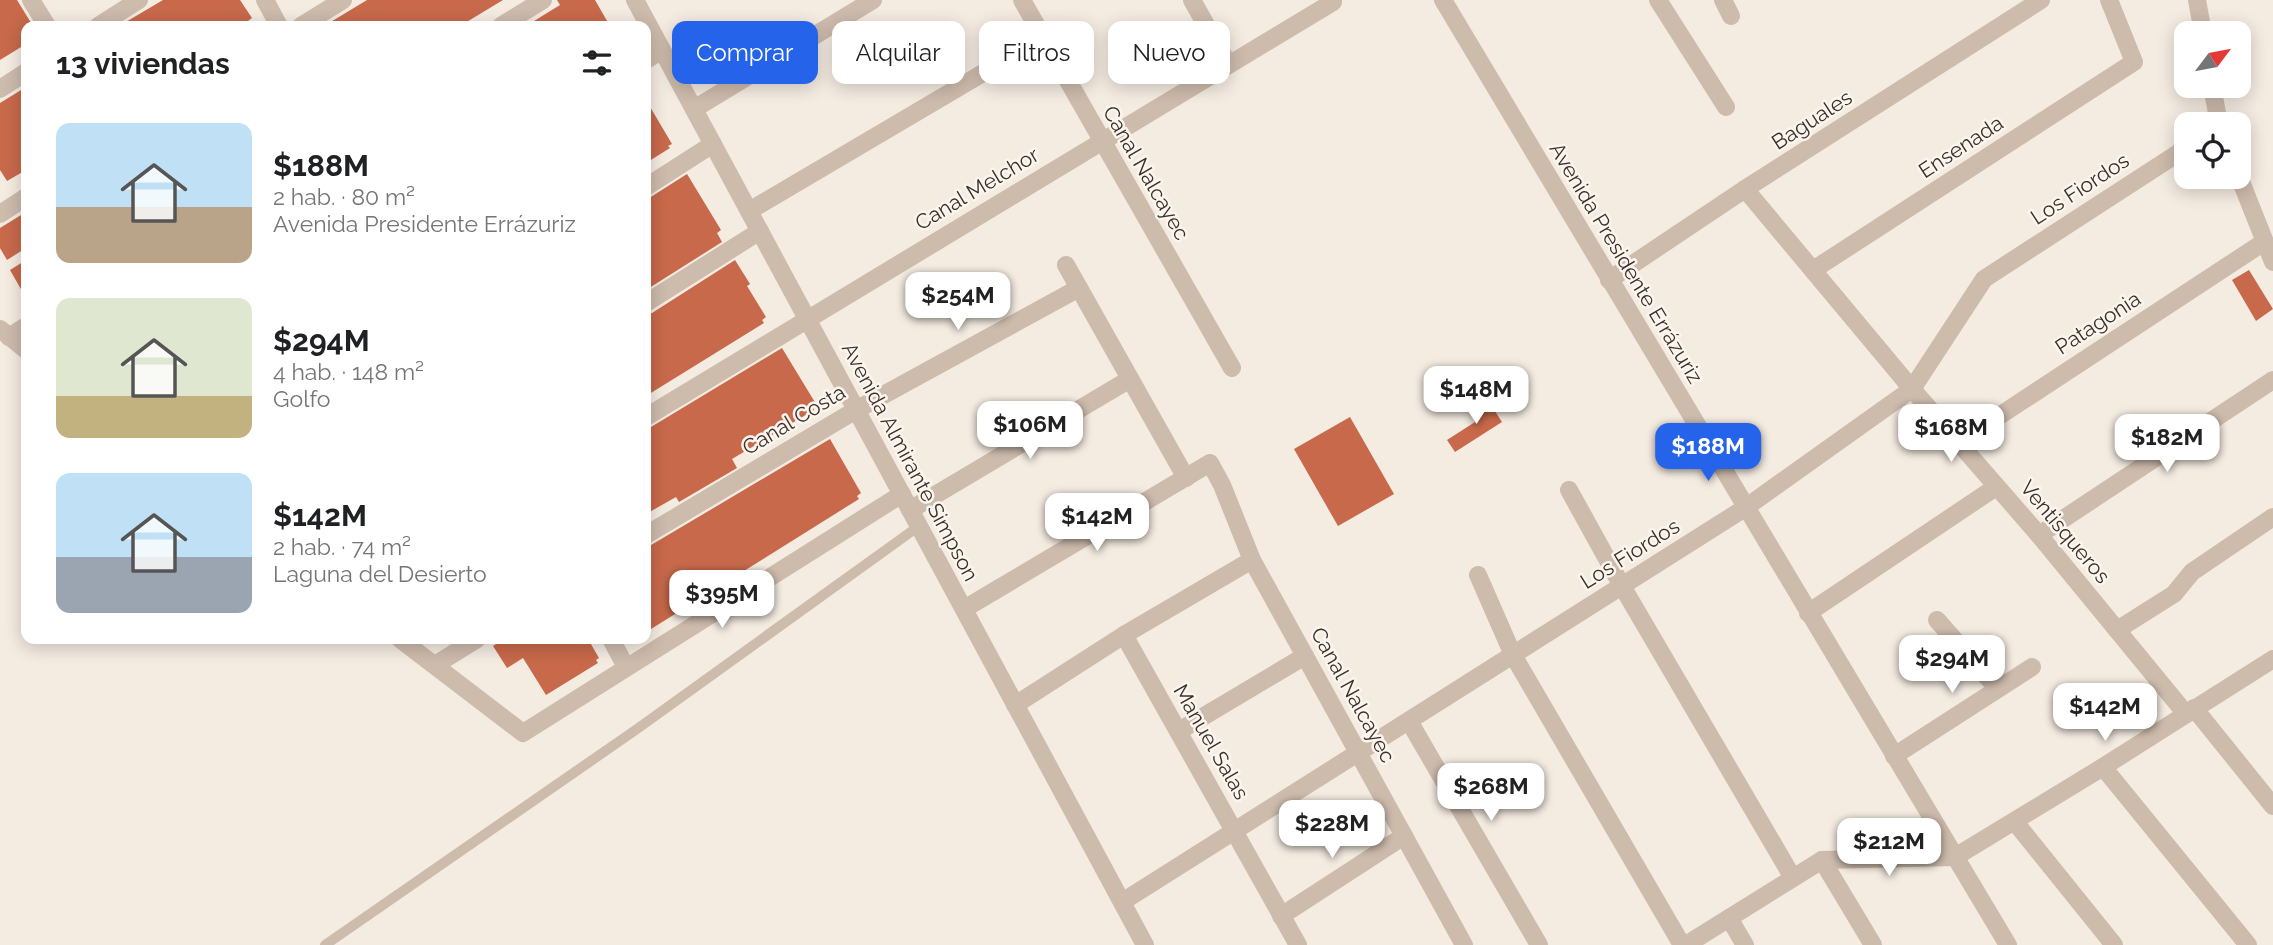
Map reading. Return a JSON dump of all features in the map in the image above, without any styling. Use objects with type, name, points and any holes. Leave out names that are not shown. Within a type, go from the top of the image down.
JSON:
[{"type":"street","points":[[32,0],[44,21]]},
{"type":"street","points":[[106,21],[139,0]]},
{"type":"street","points":[[265,0],[276,21]]},
{"type":"street","points":[[309,21],[343,0]]},
{"type":"street","points":[[509,21],[542,0]]},
{"type":"street","name":"Avenida Almirante Simpson","points":[[635,0],[646,21]]},
{"type":"street","points":[[694,109],[873,0]]},
{"type":"street","name":"Canal Nalcayec","points":[[1022,0],[1034,21]]},
{"type":"street","points":[[1192,0],[1204,21]]},
{"type":"street","name":"Avenida Presidente Errázuriz","points":[[1443,0],[2008,945]]},
{"type":"street","points":[[1658,0],[1726,107]]},
{"type":"street","name":"Baguales","points":[[1609,280],[1745,189],[2041,0]]},
{"type":"street","name":"Ensenada","points":[[1814,270],[2134,62],[2109,0]]},
{"type":"street","points":[[2197,0],[2201,21]]},
{"type":"street","name":"Canal Melchor","points":[[1230,63],[1334,2]]},
{"type":"street","name":"Avenida Almirante Simpson","points":[[651,30],[1145,945]]},
{"type":"street","points":[[651,57],[662,50]]},
{"type":"street","points":[[0,89],[21,75]]},
{"type":"street","points":[[749,211],[979,75]]},
{"type":"street","name":"Canal Nalcayec","points":[[1070,84],[1232,368]]},
{"type":"street","name":"Canal Melchor","points":[[651,414],[1195,84]]},
{"type":"street","points":[[651,184],[713,145]]},
{"type":"street","name":"Los Fiordos","points":[[1122,902],[1745,508],[1912,389],[1984,279],[2174,156]]},
{"type":"street","name":"Ventisqueros","points":[[1745,189],[2117,630],[2273,806]]},
{"type":"street","points":[[2244,189],[2273,262]]},
{"type":"street","points":[[0,214],[21,200]]},
{"type":"street","points":[[651,300],[760,231]]},
{"type":"street","name":"Patagonia","points":[[1958,443],[2264,242]]},
{"type":"street","points":[[964,609],[1185,478],[1066,265]]},
{"type":"street","name":"Canal Costa","points":[[651,532],[856,410],[1079,288]]},
{"type":"street","points":[[5,333],[21,346]]},
{"type":"street","points":[[407,644],[523,733],[626,667],[906,502],[1130,379]]},
{"type":"street","points":[[2039,536],[2273,380]]},
{"type":"street","name":"Canal Nalcayec","points":[[1185,478],[1210,463],[1222,485],[1252,560],[1464,945]]},
{"type":"street","points":[[1808,613],[1996,487]]},
{"type":"street","points":[[1569,489],[1622,586],[1793,878]]},
{"type":"street","points":[[2117,630],[2174,594],[2192,572],[2273,517]]},
{"type":"street","points":[[1015,705],[1124,635],[1252,560]]},
{"type":"street","points":[[1478,575],[1513,655],[1684,945],[1822,860],[1955,857],[2273,659]]},
{"type":"street","points":[[1937,620],[1997,688]]},
{"type":"street","name":"Manuel Salas","points":[[1124,635],[1236,831],[1297,945]]},
{"type":"street","points":[[435,665],[469,644]]},
{"type":"street","points":[[614,644],[626,667]]},
{"type":"street","points":[[1179,732],[1305,656]]},
{"type":"street","points":[[1894,755],[2032,667]]},
{"type":"street","points":[[1409,721],[1539,945]]},
{"type":"street","points":[[2103,767],[2248,945]]},
{"type":"street","points":[[2015,822],[2114,945]]},
{"type":"street","points":[[1281,916],[1404,836]]},
{"type":"street","points":[[1822,860],[1873,945]]},
{"type":"street","points":[[1729,918],[1745,945]]},
{"type":"lane","points":[[325,945],[637,729],[919,526]]},
{"type":"building","points":[[0,0],[17,0],[30,21],[21,21],[21,47],[0,60]]},
{"type":"building","points":[[163,0],[240,0],[252,18],[248,21],[127,21]]},
{"type":"building","points":[[367,0],[503,0],[468,21],[332,21]]},
{"type":"building","points":[[557,0],[595,0],[607,21],[534,21],[560,5]]},
{"type":"building","points":[[21,90],[21,173],[7,181],[0,170],[0,103]]},
{"type":"building","points":[[651,108],[672,144],[668,146],[670,148],[651,160]]},
{"type":"building","points":[[687,174],[721,230],[717,233],[722,242],[651,287],[651,197]]},
{"type":"building","points":[[21,215],[21,251],[7,260],[0,248],[0,228]]},
{"type":"building","points":[[735,260],[766,317],[762,320],[764,323],[651,393],[652,313]]},
{"type":"building","points":[[21,263],[21,289],[10,270]]},
{"type":"building","points":[[2249,270],[2273,309],[2256,321],[2232,280]]},
{"type":"building","points":[[782,348],[816,404],[812,406],[814,410],[732,459],[737,468],[679,502],[676,497],[651,511],[651,427]]},
{"type":"building","points":[[1487,399],[1502,422],[1455,452],[1447,440],[1475,422],[1469,411]]},
{"type":"building","points":[[1350,417],[1394,494],[1338,526],[1294,449]]},
{"type":"building","points":[[830,439],[861,493],[857,496],[859,499],[651,629],[651,545]]},
{"type":"building","points":[[591,644],[599,658],[596,660],[598,663],[546,695],[523,658],[507,668],[493,646]]}]
